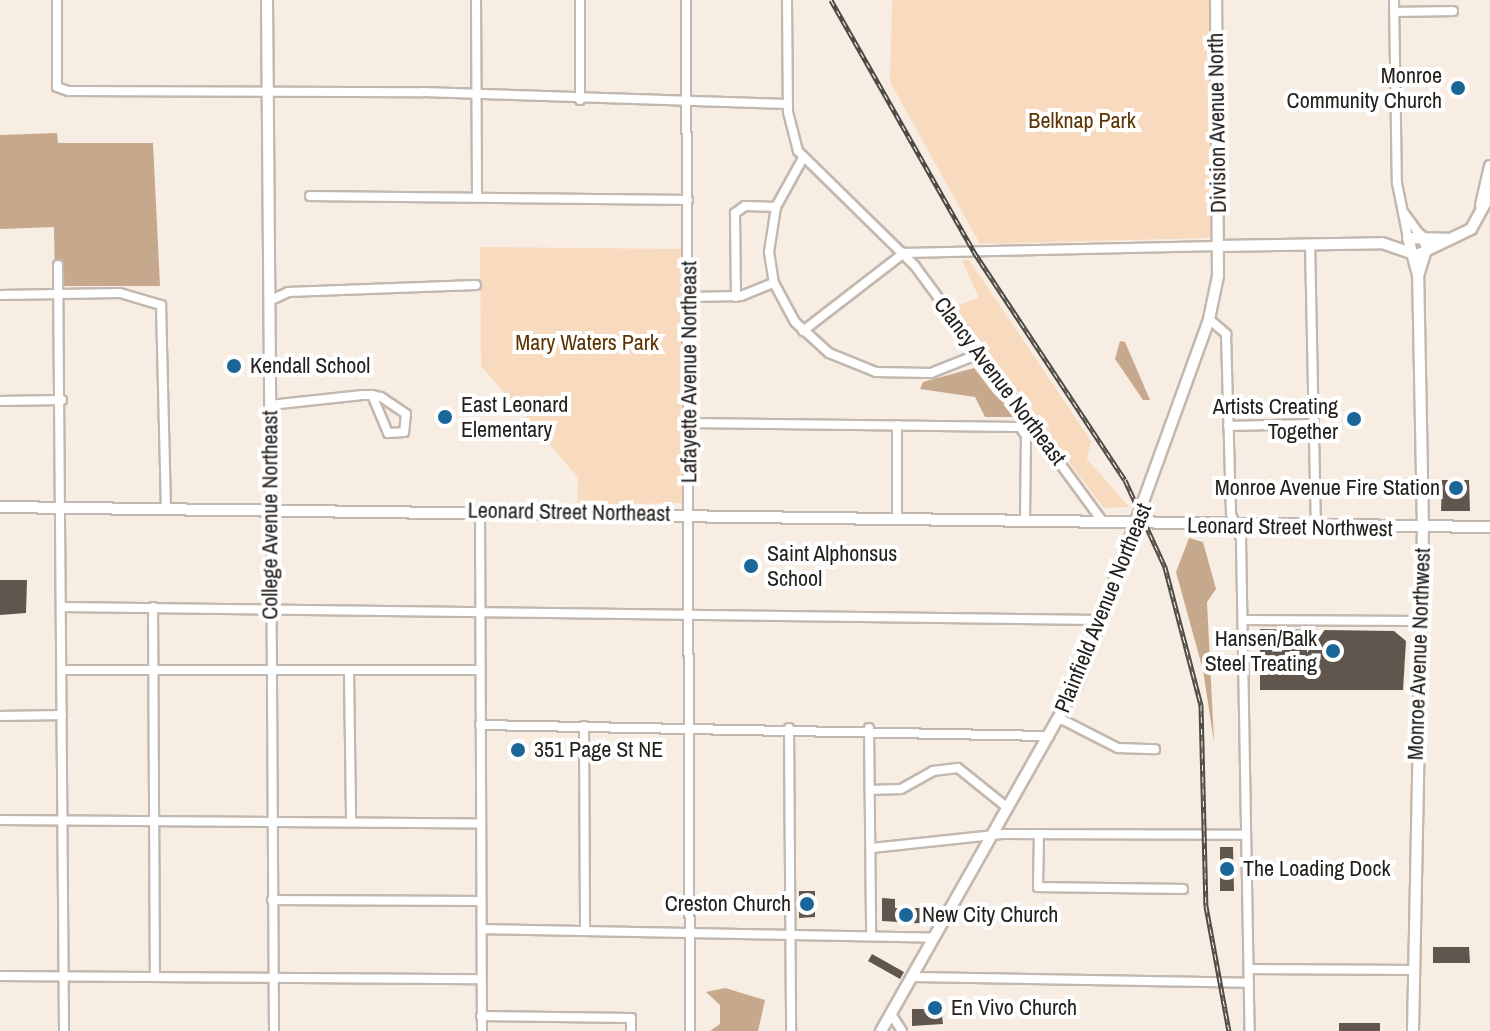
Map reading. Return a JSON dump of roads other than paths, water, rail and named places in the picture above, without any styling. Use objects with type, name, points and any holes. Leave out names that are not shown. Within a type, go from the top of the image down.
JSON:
[{"type":"main road","name":"College Avenue Northeast","points":[[267,0],[271,509]]},
{"type":"main road","name":"Division Avenue North","points":[[1216,0],[1218,246]]},
{"type":"main road","points":[[1481,215],[1490,166]]},
{"type":"main road","points":[[1382,243],[1408,252],[1424,252],[1471,229],[1490,195]]},
{"type":"main road","points":[[1218,246],[1382,243],[1421,236],[1449,238]]},
{"type":"main road","points":[[1421,236],[1424,252]]},
{"type":"main road","name":"Monroe Avenue Northwest","points":[[1408,238],[1408,252],[1418,277]]},
{"type":"main road","name":"Plainfield Avenue Northeast","points":[[881,1031],[1059,718],[1138,522],[1209,319],[1218,246]]},
{"type":"main road","name":"Monroe Avenue Northwest","points":[[1413,1031],[1423,528],[1418,277],[1424,252]]},
{"type":"main road","name":"Leonard Street Northeast","points":[[0,507],[1025,517],[1138,522]]},
{"type":"main road","name":"Leonard Street Northwest","points":[[1138,522],[1236,527],[1490,527]]},
{"type":"street","points":[[57,0],[57,87],[787,104]]},
{"type":"street","points":[[476,0],[477,196]]},
{"type":"street","points":[[580,0],[580,100]]},
{"type":"street","name":"Lafayette Avenue Northeast","points":[[686,0],[690,423],[686,727],[690,1031]]},
{"type":"street","points":[[787,0],[787,104],[803,158],[776,207],[769,252],[774,283],[803,331],[837,358],[886,374],[931,373],[976,355]]},
{"type":"street","points":[[1394,0],[1397,183],[1408,238]]},
{"type":"street","points":[[1395,12],[1453,11]]},
{"type":"street","name":"Clancy Avenue Northeast","points":[[803,158],[904,253],[976,355],[1034,422],[1101,519]]},
{"type":"street","points":[[310,196],[688,200]]},
{"type":"street","points":[[736,297],[735,213],[745,206],[776,207]]},
{"type":"street","points":[[1403,212],[1421,236]]},
{"type":"street","points":[[1310,244],[1316,526]]},
{"type":"street","points":[[803,331],[904,253],[1218,246]]},
{"type":"street","points":[[58,265],[62,400],[64,1031]]},
{"type":"street","points":[[689,297],[736,297],[774,283]]},
{"type":"street","points":[[269,301],[288,292],[476,285]]},
{"type":"street","points":[[0,295],[120,293],[155,302],[165,315],[166,509]]},
{"type":"street","points":[[1209,319],[1226,334],[1228,426],[1243,620],[1250,1031]]},
{"type":"street","points":[[270,405],[372,395],[406,414],[404,432],[388,433],[372,395]]},
{"type":"street","points":[[0,401],[62,400]]},
{"type":"street","points":[[690,423],[1024,430],[1025,517]]},
{"type":"street","points":[[1228,426],[1314,424]]},
{"type":"street","points":[[897,425],[897,516]]},
{"type":"street","name":"College Avenue Northeast","points":[[271,509],[274,1031]]},
{"type":"street","points":[[480,510],[482,1031]]},
{"type":"street","points":[[62,607],[688,612],[1101,620]]},
{"type":"street","points":[[153,607],[155,977]]},
{"type":"street","points":[[1243,620],[1419,621]]},
{"type":"street","points":[[62,670],[480,670]]},
{"type":"street","points":[[349,671],[351,822]]},
{"type":"street","points":[[0,716],[62,715]]},
{"type":"street","points":[[1059,718],[1118,748],[1155,749]]},
{"type":"street","points":[[480,725],[869,728],[1049,736]]},
{"type":"street","points":[[584,726],[585,930]]},
{"type":"street","points":[[789,728],[791,1031]]},
{"type":"street","points":[[869,728],[871,934]]},
{"type":"street","points":[[870,790],[901,789],[933,771],[958,768],[1008,808]]},
{"type":"street","points":[[0,820],[481,823]]},
{"type":"street","points":[[872,848],[1039,834],[1246,835]]},
{"type":"street","points":[[1039,834],[1038,887],[1183,889]]},
{"type":"street","points":[[272,900],[481,901]]},
{"type":"street","points":[[482,929],[871,934],[934,938]]},
{"type":"street","points":[[1249,969],[1414,970]]},
{"type":"street","points":[[0,976],[481,979]]},
{"type":"street","points":[[913,977],[1249,983]]},
{"type":"street","points":[[891,1014],[902,1031]]},
{"type":"street","points":[[481,1016],[631,1018],[631,1031]]},
{"type":"railway","points":[[831,0],[974,252],[1125,480],[1165,567],[1201,705],[1206,906],[1229,1031]]},
{"type":"place","name":"Monroe Community Church","points":[[1458,88]]},
{"type":"place","name":"Kendall School","points":[[234,366]]},
{"type":"place","name":"East Leonard Elementary","points":[[445,417]]},
{"type":"place","name":"Artists Creating Together","points":[[1354,419]]},
{"type":"place","name":"Monroe Avenue Fire Station","points":[[1456,488]]},
{"type":"place","name":"Saint Alphonsus School","points":[[751,566]]},
{"type":"place","name":"Hansen/Balk Steel Treating","points":[[1333,651]]},
{"type":"place","name":"351 Page St NE","points":[[518,750]]},
{"type":"place","name":"The Loading Dock","points":[[1227,869]]},
{"type":"place","name":"Creston Church","points":[[807,904]]},
{"type":"place","name":"New City Church","points":[[906,915]]},
{"type":"place","name":"En Vivo Church","points":[[935,1008]]},
{"type":"park label","name":"Belknap Park","points":[[1082,121]]},
{"type":"park label","name":"Mary Waters Park","points":[[587,343]]}]
